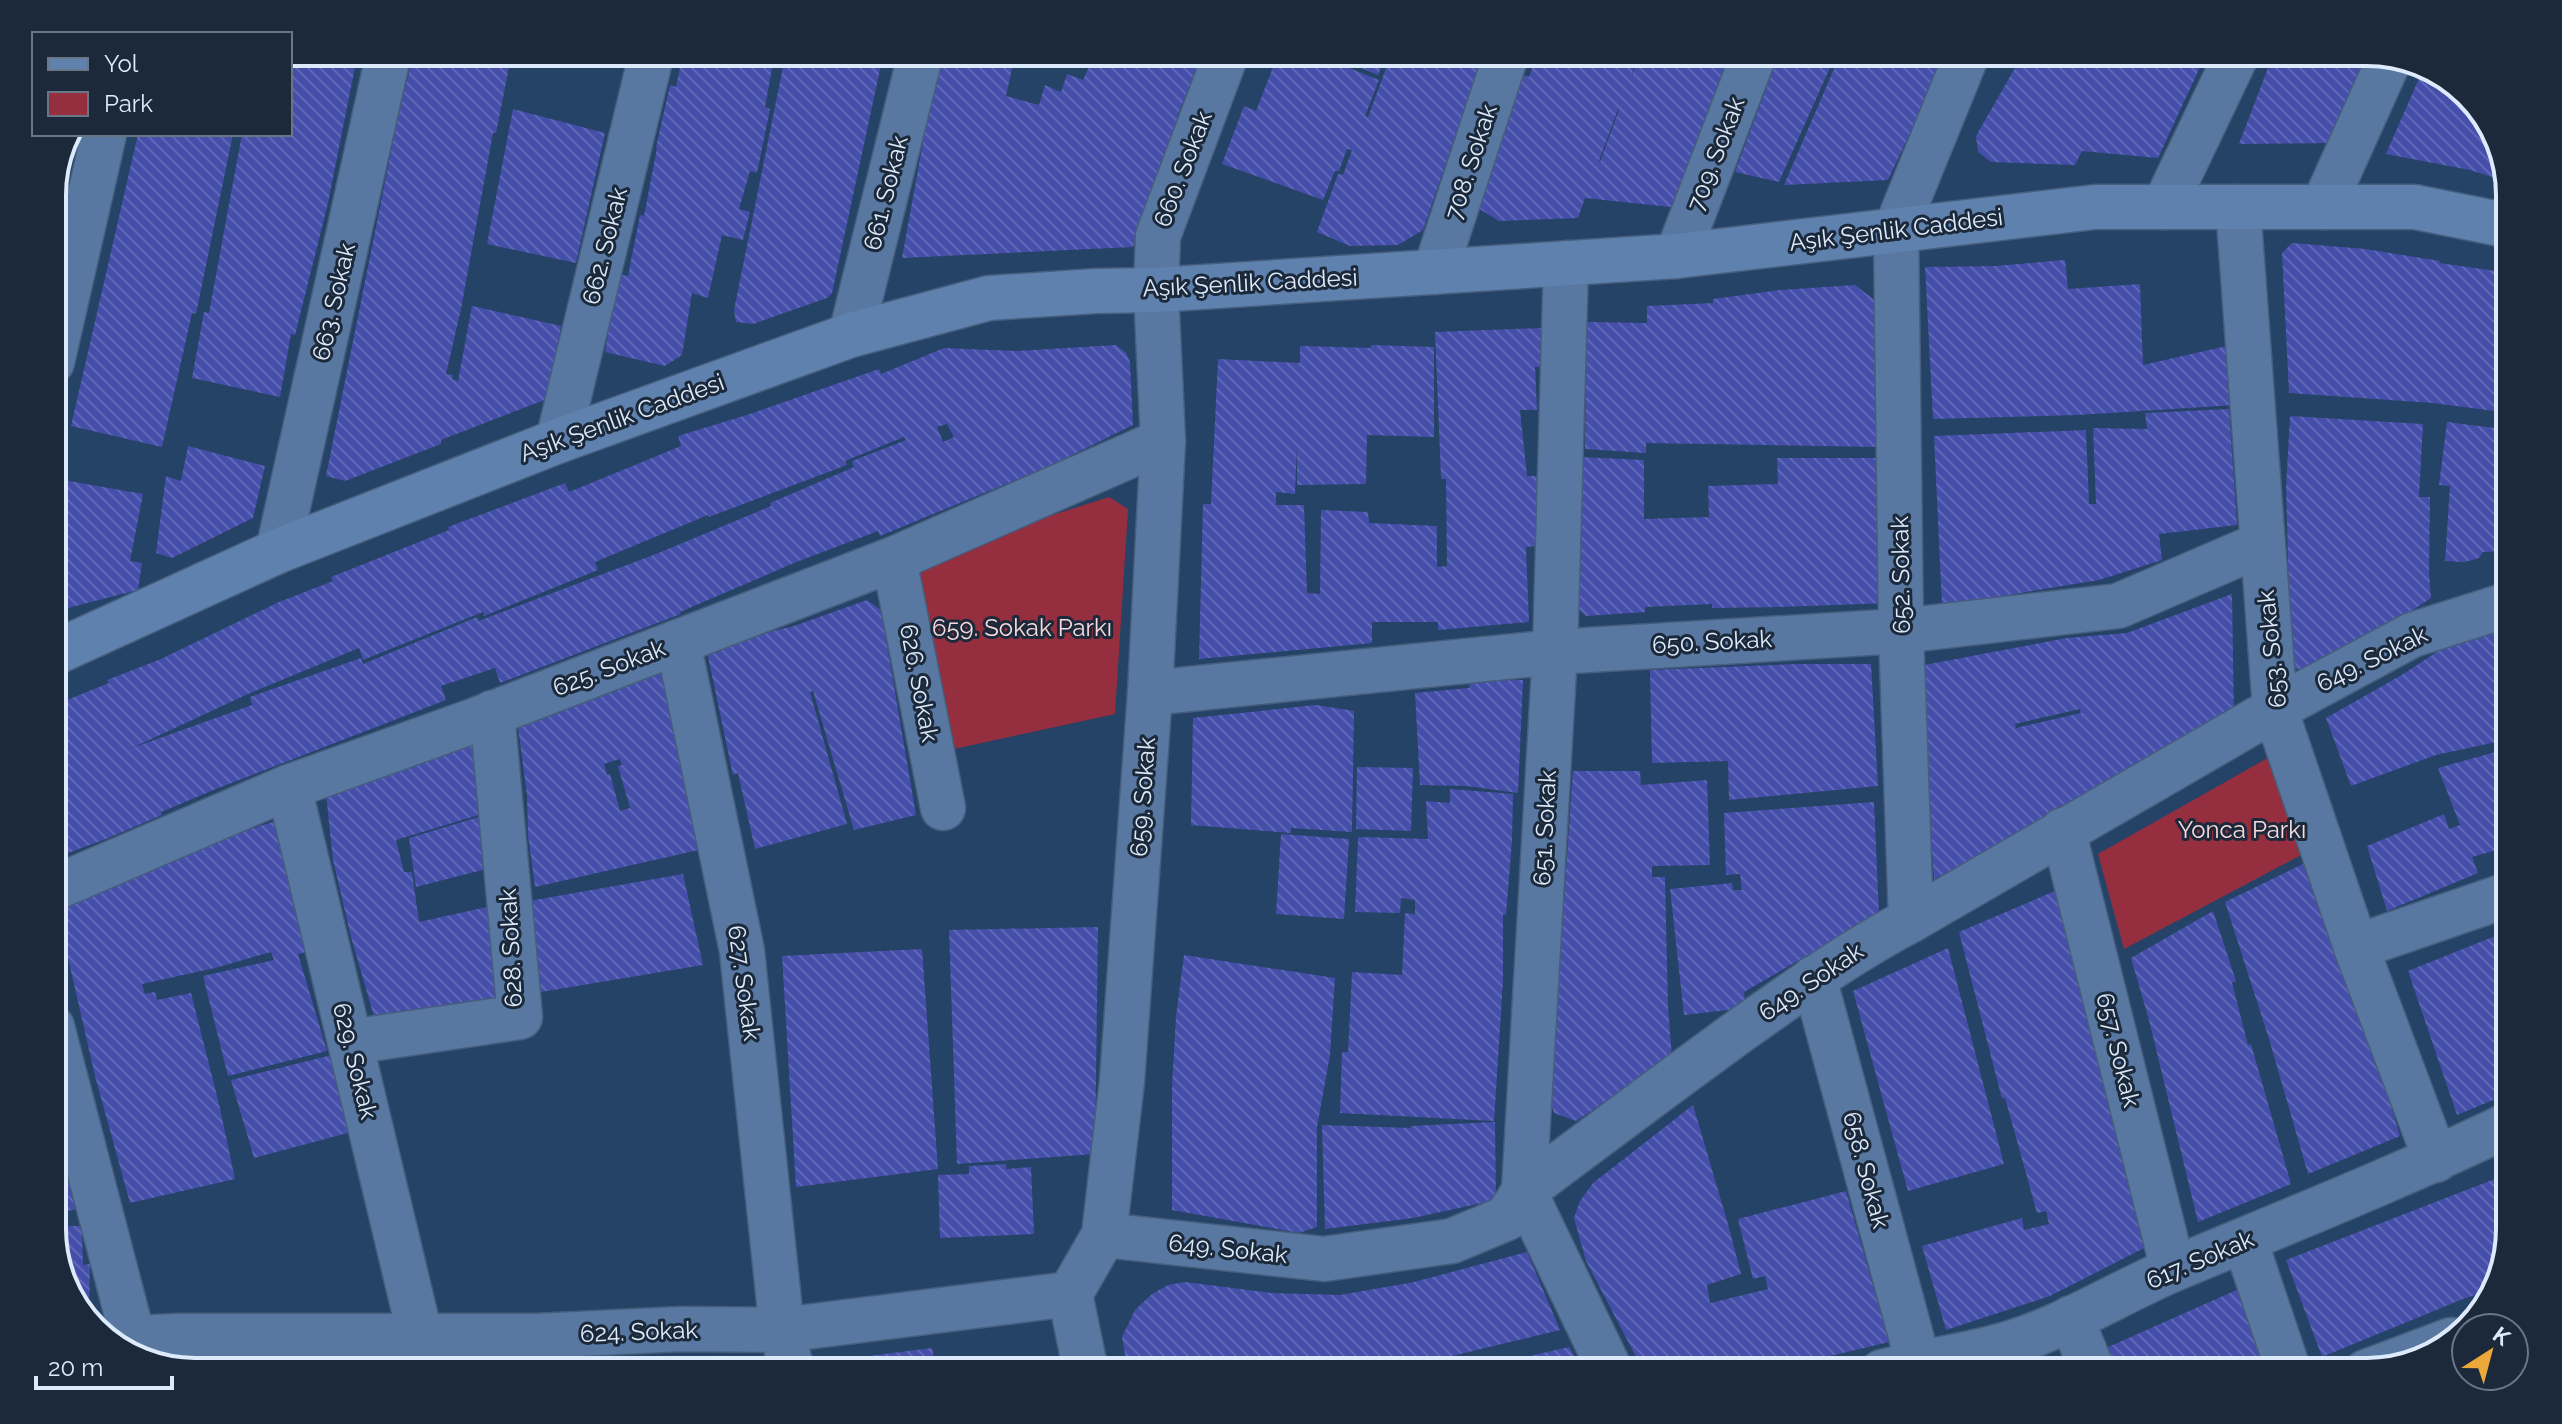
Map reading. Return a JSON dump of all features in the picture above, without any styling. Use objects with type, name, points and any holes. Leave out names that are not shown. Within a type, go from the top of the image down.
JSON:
[{"type":"street","name":"663. Sokak","points":[[278,551],[386,66]]},
{"type":"street","name":"662. Sokak","points":[[558,441],[649,66]]},
{"type":"street","name":"661. Sokak","points":[[851,335],[918,66]]},
{"type":"street","name":"660. Sokak","points":[[1156,290],[1158,236],[1222,66]]},
{"type":"street","name":"708. Sokak","points":[[1435,272],[1502,66]]},
{"type":"street","name":"709. Sokak","points":[[1677,256],[1750,66]]},
{"type":"street","points":[[1896,229],[1962,66]]},
{"type":"street","points":[[2164,207],[2231,66]]},
{"type":"street","points":[[2323,207],[2386,67]]},
{"type":"street","points":[[66,301],[104,136]]},
{"type":"street","name":"Aşık Şenlik Caddesi","points":[[66,648],[278,551],[558,441],[851,335],[989,298],[1677,256],[2095,207],[2415,207],[2496,223]]},
{"type":"street","name":"653. Sokak","points":[[2238,207],[2275,709],[2356,947],[2436,1160]]},
{"type":"street","name":"652. Sokak","points":[[1896,229],[1901,631],[1911,920]]},
{"type":"street","name":"651. Sokak","points":[[1566,263],[1555,652],[1524,1191],[1604,1358]]},
{"type":"street","name":"659. Sokak","points":[[1070,1294],[1104,1235],[1122,1081],[1150,693],[1163,441],[1156,290]]},
{"type":"street","name":"625. Sokak","points":[[66,883],[289,787],[894,559],[1163,441]]},
{"type":"street","name":"650. Sokak","points":[[1150,693],[1555,652],[1901,631],[2118,606],[2262,544]]},
{"type":"street","name":"626. Sokak","points":[[894,559],[943,808]]},
{"type":"street","name":"649. Sokak","points":[[1104,1235],[1324,1259],[1452,1241],[1507,1218],[1524,1191],[1689,1067],[1871,941],[2275,709],[2412,635],[2496,608]]},
{"type":"street","name":"627. Sokak","points":[[678,642],[742,951],[782,1330],[789,1358]]},
{"type":"street","name":"628. Sokak","points":[[350,1042],[520,1017],[492,713]]},
{"type":"street","name":"629. Sokak","points":[[289,787],[420,1335]]},
{"type":"street","name":"657. Sokak","points":[[2063,830],[2173,1269]]},
{"type":"street","points":[[2356,947],[2496,899]]},
{"type":"street","name":"658. Sokak","points":[[1814,978],[1898,1358]]},
{"type":"street","points":[[66,1090],[120,1333]]},
{"type":"street","name":"617. Sokak","points":[[1942,1358],[2007,1344],[2071,1318],[2173,1269],[2436,1160],[2496,1131]]},
{"type":"street","points":[[2245,1241],[2284,1358]]},
{"type":"street","points":[[1070,1294],[1083,1358]]},
{"type":"street","name":"624. Sokak","points":[[130,1340],[177,1352],[420,1335],[537,1354],[682,1329],[782,1330],[1070,1294]]},
{"type":"street","points":[[2071,1318],[2087,1358]]},
{"type":"green space","name":"659. Sokak Parkı","points":[[1109,497],[1128,509],[1115,714],[954,749],[912,562]]},
{"type":"green space","name":"Yonca Parkı","points":[[2273,755],[2303,854],[2124,949],[2098,854]]},
{"type":"building","points":[[292,66],[355,66],[328,203],[295,335],[291,334],[280,397],[192,378],[204,312],[209,313],[242,136],[292,136]]},
{"type":"building","points":[[410,66],[509,66],[496,133],[493,133],[446,374],[453,375],[452,379],[458,381],[472,306],[561,326],[547,399],[345,481],[326,476]]},
{"type":"building","points":[[680,66],[772,66],[765,107],[770,109],[757,173],[750,171],[739,209],[750,212],[743,240],[722,235],[708,298],[692,293],[682,355],[665,366],[605,352],[618,274],[628,276],[640,215],[644,216],[670,85],[676,87]]},
{"type":"building","points":[[783,66],[881,66],[832,293],[827,298],[753,324],[736,322],[734,310]]},
{"type":"building","points":[[938,66],[1013,66],[1006,96],[1039,105],[1045,85],[1061,92],[1067,74],[1083,80],[1090,66],[1197,66],[1133,247],[902,258]]},
{"type":"building","points":[[1274,66],[1344,66],[1379,80],[1365,116],[1368,117],[1387,66],[1479,66],[1423,230],[1398,245],[1350,246],[1317,232],[1338,174],[1343,175],[1352,150],[1347,149],[1323,200],[1222,164],[1244,106],[1256,111]]},
{"type":"building","points":[[1356,66],[1382,66],[1378,75]]},
{"type":"building","points":[[1533,66],[1628,66],[1633,68],[1632,75],[1635,66],[1725,66],[1680,208],[1585,198],[1578,218],[1499,221],[1476,207],[1522,74],[1529,77]],"holes":[[[1618,109],[1619,110],[1599,161]]]},
{"type":"building","points":[[1775,66],[1831,66],[1779,182],[1735,172]]},
{"type":"building","points":[[1835,66],[1941,66],[1888,180],[1784,185]]},
{"type":"building","points":[[2016,66],[2201,66],[2158,158],[2082,151],[2075,165],[1991,162],[1978,152],[1976,136]]},
{"type":"building","points":[[2269,66],[2368,66],[2331,143],[2239,144]]},
{"type":"building","points":[[2419,78],[2452,98],[2474,123],[2483,138],[2495,178],[2470,170],[2386,154]]},
{"type":"building","points":[[513,109],[605,133],[576,263],[487,244]]},
{"type":"building","points":[[138,136],[233,136],[196,314],[192,313],[162,447],[71,426]]},
{"type":"building","points":[[2292,243],[2365,249],[2496,271],[2496,411],[2433,403],[2289,393],[2282,253]]},
{"type":"building","points":[[2065,260],[2068,289],[2140,284],[2143,365],[2231,345],[2235,405],[2078,415],[1933,419],[1925,267],[1995,266]]},
{"type":"building","points":[[1855,285],[1877,302],[1879,447],[1646,443],[1646,453],[1585,449],[1587,322],[1647,323],[1647,306],[1713,303],[1713,299],[1780,290]]},
{"type":"building","points":[[1541,328],[1542,367],[1535,367],[1537,410],[1520,410],[1527,476],[1540,476],[1537,546],[1526,547],[1529,622],[1438,630],[1438,622],[1372,622],[1372,643],[1199,659],[1203,504],[1211,504],[1218,359],[1300,363],[1300,346],[1434,347],[1434,437],[1367,435],[1366,484],[1297,485],[1297,445],[1295,494],[1276,492],[1276,505],[1304,505],[1307,593],[1320,594],[1321,510],[1368,512],[1369,523],[1437,526],[1437,567],[1447,566],[1446,479],[1441,479],[1435,332]]},
{"type":"building","points":[[1116,345],[1126,353],[1130,362],[1133,425],[1052,465],[880,536],[878,531],[794,563],[681,614],[500,683],[495,668],[441,686],[446,700],[216,789],[161,812],[162,815],[66,854],[66,700],[279,602],[333,581],[331,577],[449,530],[448,527],[565,483],[569,492],[681,446],[678,436],[879,369],[881,374],[944,348],[1015,351]],"holes":[[[947,424],[954,437],[943,442],[937,427]],[[904,437],[906,440],[852,461],[854,467],[770,503],[771,506],[656,554],[478,621],[477,617],[363,664],[361,658],[250,697],[252,705],[132,748],[248,694],[359,648],[363,660],[483,612],[484,616],[598,570],[595,562],[708,515],[847,465],[845,461]]]},
{"type":"building","points":[[2229,409],[2237,525],[2159,534],[2162,560],[2099,580],[1942,606],[1934,436],[2086,430],[2089,504],[2096,504],[2093,428],[2147,429],[2145,413]]},
{"type":"building","points":[[2290,416],[2423,424],[2419,497],[2430,497],[2431,598],[2317,673],[2291,668],[2286,488]]},
{"type":"building","points":[[2447,422],[2496,428],[2496,552],[2483,552],[2479,558],[2465,562],[2445,561],[2450,486],[2439,485]]},
{"type":"building","points":[[188,446],[265,466],[253,518],[172,558],[156,553],[166,476],[181,481]]},
{"type":"building","points":[[1580,457],[1644,460],[1644,519],[1709,517],[1708,486],[1778,484],[1777,458],[1882,458],[1888,603],[1712,608],[1712,604],[1645,607],[1645,612],[1586,616],[1574,605]]},
{"type":"building","points":[[66,480],[143,494],[130,561],[142,563],[138,590],[66,608]]},
{"type":"building","points":[[2232,594],[2234,718],[2039,826],[1934,879],[1919,666],[2067,638],[2127,633]],"holes":[[[2080,709],[2081,713],[2016,728],[2015,724]]]},
{"type":"building","points":[[867,600],[881,610],[916,815],[854,830],[813,691],[810,692],[847,824],[755,849],[738,773],[733,775],[706,647],[794,626]]},
{"type":"building","points":[[2496,622],[2496,742],[2436,755],[2351,786],[2326,718],[2405,673],[2462,635]]},
{"type":"building","points":[[1871,664],[1878,786],[1729,800],[1728,761],[1652,763],[1650,670]]},
{"type":"building","points":[[663,670],[703,849],[535,887],[518,727]],"holes":[[[620,759],[622,765],[618,766],[630,808],[620,811],[610,774],[607,775],[604,764]]]},
{"type":"building","points":[[1523,680],[1518,793],[1467,786],[1420,785],[1415,693],[1469,688],[1470,681]]},
{"type":"building","points":[[1316,705],[1354,711],[1352,832],[1291,828],[1291,833],[1191,825],[1193,718]]},
{"type":"building","points":[[485,737],[495,810],[396,840],[404,872],[412,872],[419,922],[487,907],[507,1008],[378,1030],[333,860],[326,794]]},
{"type":"building","points":[[2496,752],[2496,850],[2472,857],[2478,873],[2387,911],[2367,846],[2444,814],[2449,829],[2460,825],[2438,768]]},
{"type":"building","points":[[1357,767],[1413,768],[1411,831],[1356,829]]},
{"type":"building","points":[[1573,771],[1640,771],[1641,785],[1707,780],[1710,865],[1652,866],[1652,877],[1665,877],[1672,1058],[1576,1121],[1554,1113],[1550,1099]]},
{"type":"building","points":[[1450,789],[1513,794],[1506,915],[1503,914],[1503,981],[1494,1121],[1340,1113],[1342,1052],[1348,1052],[1352,972],[1402,975],[1405,913],[1415,914],[1415,900],[1401,898],[1400,913],[1355,912],[1358,837],[1428,839],[1426,801],[1450,803]]},
{"type":"building","points":[[1874,802],[1879,914],[1744,992],[1746,1008],[1684,1015],[1670,889],[1732,883],[1733,890],[1742,890],[1740,874],[1726,875],[1724,813]]},
{"type":"building","points":[[482,816],[494,867],[416,887],[409,838]]},
{"type":"building","points":[[279,820],[307,952],[298,954],[327,1051],[228,1076],[203,976],[274,960],[271,952],[142,984],[145,994],[155,992],[157,1000],[191,993],[235,1179],[130,1203],[95,1076],[66,949],[66,897]]},
{"type":"building","points":[[1281,834],[1349,839],[1344,919],[1276,914]]},
{"type":"building","points":[[2311,860],[2400,1136],[2308,1174],[2225,902]]},
{"type":"building","points":[[683,874],[703,965],[541,992],[523,902]]},
{"type":"building","points":[[2062,888],[2150,1245],[2050,1296],[1946,1330],[1922,1246],[2022,1218],[2024,1230],[2049,1224],[2046,1211],[2037,1213],[2005,1098],[2002,1099],[1959,932]]},
{"type":"building","points":[[2213,911],[2236,981],[2232,983],[2248,1045],[2251,1044],[2291,1184],[2198,1222],[2131,958]]},
{"type":"building","points":[[1098,927],[1095,1154],[957,1164],[949,930]]},
{"type":"building","points":[[2496,936],[2496,1099],[2457,1115],[2408,971]]},
{"type":"building","points":[[1948,948],[2004,1164],[1908,1191],[1853,991]]},
{"type":"building","points":[[922,949],[938,1169],[796,1187],[782,956]]},
{"type":"building","points":[[1184,955],[1335,978],[1330,1055],[1317,1127],[1317,1227],[1299,1233],[1172,1210],[1172,1086],[1176,1016]]},
{"type":"building","points":[[336,1054],[355,1131],[254,1158],[231,1080]]},
{"type":"building","points":[[1693,1105],[1741,1274],[1707,1285],[1710,1303],[1768,1289],[1765,1276],[1753,1279],[1738,1219],[1846,1191],[1889,1342],[1822,1358],[1637,1358],[1586,1261],[1574,1218],[1580,1201],[1593,1183]]},
{"type":"building","points":[[1495,1122],[1496,1200],[1413,1218],[1325,1229],[1322,1125],[1411,1128]]},
{"type":"building","points":[[66,1161],[78,1209],[66,1211]]},
{"type":"building","points":[[1006,1164],[1006,1169],[1031,1167],[1034,1234],[940,1238],[938,1175],[969,1174],[969,1166]]},
{"type":"building","points":[[2496,1178],[2495,1246],[2492,1262],[2478,1294],[2322,1357],[2286,1260]]},
{"type":"building","points":[[66,1226],[82,1226],[83,1265],[90,1264],[89,1303],[79,1286],[68,1254]]},
{"type":"building","points":[[1527,1252],[1560,1330],[1443,1358],[1126,1358],[1122,1337],[1135,1310],[1152,1294],[1168,1285],[1185,1282],[1272,1293],[1340,1295],[1414,1282]]},
{"type":"building","points":[[2241,1288],[2264,1358],[2109,1358],[2106,1348]]},
{"type":"building","points":[[1569,1347],[1576,1358],[1521,1358]]},
{"type":"building","points":[[932,1348],[934,1358],[853,1358]]}]
